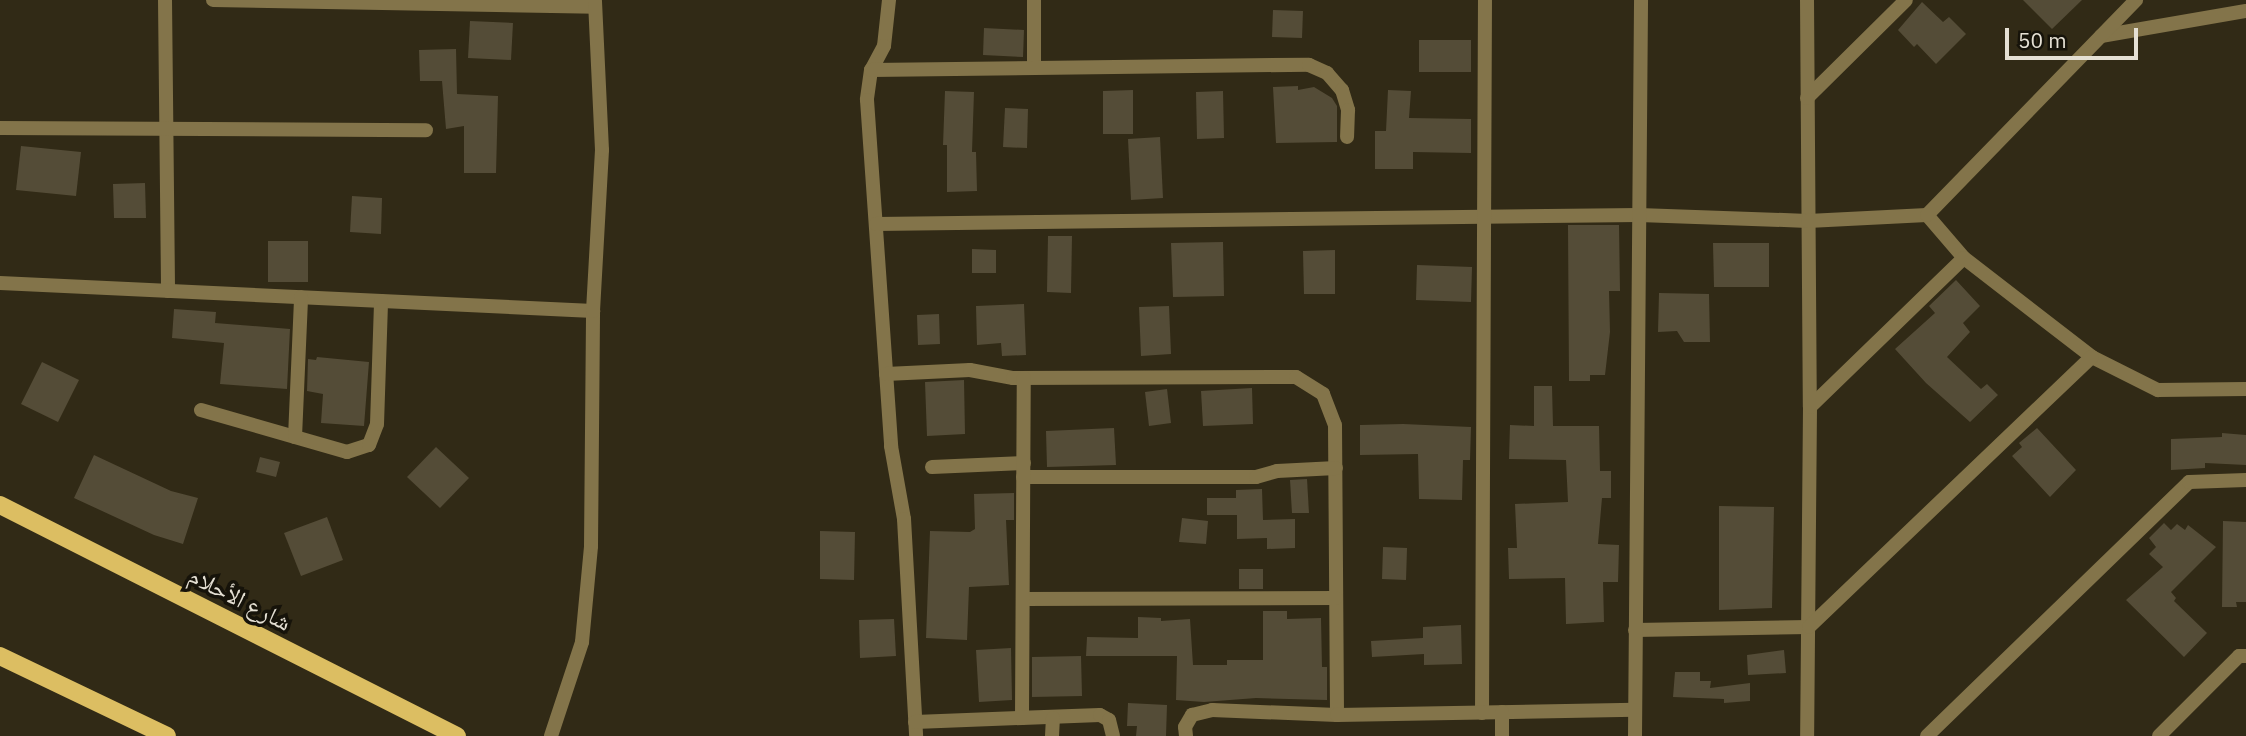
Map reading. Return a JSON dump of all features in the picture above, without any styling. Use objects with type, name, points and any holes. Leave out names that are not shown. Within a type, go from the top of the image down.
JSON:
[{"type":"main road","name":"شارع الأحلام","points":[[0,505],[457,736]]},
{"type":"main road","points":[[0,656],[167,736]]},
{"type":"street","points":[[165,0],[168,291]]},
{"type":"street","points":[[214,0],[595,4],[602,150],[593,311],[591,546],[582,642],[551,736]]},
{"type":"street","points":[[889,0],[884,46],[871,70],[867,100],[891,446],[904,519],[915,729],[1022,718],[1100,715],[1109,720],[1113,736]]},
{"type":"street","points":[[1034,0],[1034,68]]},
{"type":"street","points":[[1482,713],[1485,0]]},
{"type":"street","points":[[1634,736],[1641,0]]},
{"type":"street","points":[[1807,0],[1810,407],[1807,736]]},
{"type":"street","points":[[1807,98],[1906,0]]},
{"type":"street","points":[[876,224],[1639,215],[1808,221],[1927,215],[2136,0]]},
{"type":"street","points":[[2101,36],[2246,11]]},
{"type":"street","points":[[871,70],[1309,65],[1327,73],[1342,90],[1349,110],[1347,137]]},
{"type":"street","points":[[0,128],[426,130]]},
{"type":"street","points":[[1927,215],[1964,258],[2092,356],[2158,390],[2246,389]]},
{"type":"street","points":[[1810,407],[1964,258]]},
{"type":"street","points":[[0,283],[593,311]]},
{"type":"street","points":[[295,437],[301,297]]},
{"type":"street","points":[[201,410],[347,452],[369,445],[377,424],[381,301]]},
{"type":"street","points":[[1635,630],[1809,627],[2092,356]]},
{"type":"street","points":[[886,374],[970,370],[1024,378],[1297,377],[1323,394],[1335,425],[1337,715]]},
{"type":"street","points":[[1022,718],[1024,378]]},
{"type":"street","points":[[932,467],[1256,477],[1277,471],[1336,468]]},
{"type":"street","points":[[1927,736],[2189,482],[2246,480]]},
{"type":"street","points":[[1023,599],[1336,598]]},
{"type":"street","points":[[2159,736],[2239,656],[2246,656]]},
{"type":"street","points":[[1186,736],[1185,727],[1192,715],[1212,710],[1337,715],[1635,710]]},
{"type":"street","points":[[1502,712],[1502,736]]},
{"type":"street","points":[[1052,736],[1053,718]]},
{"type":"building","points":[[2023,0],[2082,0],[2052,29]]},
{"type":"building","points":[[1922,2],[1943,22],[1949,17],[1966,34],[1936,64],[1917,44],[1914,47],[1898,30]]},
{"type":"building","points":[[1273,10],[1303,11],[1302,38],[1272,37]]},
{"type":"building","points":[[470,21],[513,23],[511,60],[468,58]]},
{"type":"building","points":[[984,28],[1024,30],[1023,57],[983,55]]},
{"type":"building","points":[[1419,40],[1471,40],[1471,72],[1419,72]]},
{"type":"building","points":[[456,49],[457,94],[498,96],[496,173],[464,173],[464,126],[446,129],[442,81],[420,81],[419,50]]},
{"type":"building","points":[[1298,86],[1298,90],[1314,87],[1332,98],[1337,106],[1337,142],[1276,143],[1273,87]]},
{"type":"building","points":[[1133,90],[1133,134],[1103,134],[1103,91]]},
{"type":"building","points":[[1388,90],[1411,91],[1409,118],[1471,119],[1471,153],[1413,152],[1413,169],[1375,169],[1375,131],[1386,131]]},
{"type":"building","points":[[945,91],[974,92],[972,152],[976,152],[977,191],[947,192],[947,145],[943,145]]},
{"type":"building","points":[[1223,91],[1224,138],[1197,139],[1196,92]]},
{"type":"building","points":[[1005,108],[1028,109],[1027,148],[1003,147]]},
{"type":"building","points":[[1160,137],[1163,198],[1131,200],[1128,139]]},
{"type":"building","points":[[21,146],[81,152],[76,196],[16,190]]},
{"type":"building","points":[[145,183],[146,218],[114,218],[113,184]]},
{"type":"building","points":[[352,196],[382,198],[381,234],[350,232]]},
{"type":"building","points":[[1568,225],[1619,225],[1620,291],[1609,291],[1610,332],[1605,375],[1590,375],[1590,381],[1569,381]]},
{"type":"building","points":[[1048,236],[1072,236],[1071,293],[1047,292]]},
{"type":"building","points":[[268,241],[308,241],[308,282],[268,282]]},
{"type":"building","points":[[1223,242],[1224,296],[1173,297],[1171,243]]},
{"type":"building","points":[[1713,243],[1769,243],[1769,287],[1714,287]]},
{"type":"building","points":[[972,249],[996,250],[996,273],[972,273]]},
{"type":"building","points":[[1335,250],[1335,294],[1304,294],[1303,251]]},
{"type":"building","points":[[1417,265],[1472,267],[1471,302],[1416,300]]},
{"type":"building","points":[[1956,280],[1980,306],[1963,323],[1970,332],[1947,357],[1981,389],[1987,384],[1998,395],[1970,422],[1926,383],[1895,349],[1935,313],[1929,306]]},
{"type":"building","points":[[1659,293],[1709,294],[1710,342],[1684,342],[1677,331],[1658,332]]},
{"type":"building","points":[[1024,304],[1026,355],[1002,356],[1001,343],[977,345],[976,306]]},
{"type":"building","points":[[1169,306],[1171,354],[1141,356],[1139,307]]},
{"type":"building","points":[[174,309],[216,312],[215,323],[290,329],[287,389],[220,384],[224,343],[172,338]]},
{"type":"building","points":[[939,314],[940,344],[918,345],[917,315]]},
{"type":"building","points":[[317,357],[369,362],[364,426],[321,423],[323,394],[307,391],[308,359],[316,360]]},
{"type":"building","points":[[42,362],[79,380],[58,422],[21,404]]},
{"type":"building","points":[[964,380],[965,434],[927,436],[925,382]]},
{"type":"building","points":[[1534,386],[1552,386],[1553,426],[1599,426],[1600,471],[1611,471],[1611,498],[1602,498],[1598,544],[1619,545],[1618,582],[1603,582],[1604,622],[1566,624],[1565,578],[1509,579],[1508,548],[1517,548],[1515,504],[1568,502],[1566,460],[1509,459],[1510,425],[1534,426]]},
{"type":"building","points":[[1252,388],[1253,424],[1203,426],[1201,391]]},
{"type":"building","points":[[1167,389],[1171,423],[1149,426],[1145,392]]},
{"type":"building","points":[[1360,425],[1471,427],[1470,460],[1463,460],[1462,500],[1419,499],[1418,454],[1360,455]]},
{"type":"building","points":[[1114,428],[1116,465],[1047,467],[1046,431]]},
{"type":"building","points":[[2037,428],[2076,470],[2050,497],[2012,456],[2022,447],[2019,443]]},
{"type":"building","points":[[2222,433],[2246,435],[2246,465],[2205,463],[2205,468],[2171,470],[2171,439],[2222,437]]},
{"type":"building","points":[[436,447],[469,478],[440,508],[407,477]]},
{"type":"building","points":[[94,455],[171,491],[198,498],[183,544],[154,535],[74,498]]},
{"type":"building","points":[[260,457],[280,462],[276,477],[256,472]]},
{"type":"building","points":[[1307,479],[1309,513],[1292,513],[1290,480]]},
{"type":"building","points":[[1262,489],[1263,520],[1295,519],[1295,548],[1267,549],[1267,538],[1237,539],[1237,515],[1207,515],[1207,498],[1236,498],[1236,490]]},
{"type":"building","points":[[1014,493],[1014,520],[1006,520],[1009,585],[969,587],[967,640],[926,638],[930,531],[970,532],[975,529],[974,494]]},
{"type":"building","points":[[1719,506],[1774,507],[1772,608],[1719,610]]},
{"type":"building","points":[[327,517],[343,560],[301,576],[284,533]]},
{"type":"building","points":[[1182,518],[1208,521],[1206,544],[1179,542]]},
{"type":"building","points":[[2223,521],[2246,522],[2246,602],[2236,602],[2237,607],[2222,607]]},
{"type":"building","points":[[2164,523],[2171,530],[2177,524],[2185,530],[2188,525],[2216,547],[2171,592],[2176,598],[2174,601],[2207,633],[2184,657],[2126,600],[2163,567],[2149,554],[2156,547],[2149,538]]},
{"type":"building","points":[[820,531],[855,532],[854,580],[820,579]]},
{"type":"building","points":[[1383,547],[1407,548],[1406,580],[1382,579]]},
{"type":"building","points":[[1239,569],[1263,569],[1263,589],[1239,589]]},
{"type":"building","points":[[1263,611],[1287,611],[1287,619],[1321,618],[1322,667],[1327,667],[1327,700],[1176,700],[1177,656],[1086,656],[1087,637],[1138,638],[1138,617],[1161,618],[1161,621],[1190,619],[1193,665],[1227,665],[1227,660],[1263,660]]},
{"type":"building","points":[[894,619],[896,656],[860,658],[859,620]]},
{"type":"building","points":[[1461,625],[1462,664],[1424,665],[1424,654],[1372,657],[1371,641],[1423,638],[1423,627]]},
{"type":"building","points":[[1011,648],[1012,700],[979,702],[976,650]]},
{"type":"building","points":[[1784,650],[1786,673],[1748,675],[1747,655]]},
{"type":"building","points":[[1081,656],[1082,696],[1032,697],[1032,657]]},
{"type":"building","points":[[1675,672],[1700,672],[1700,681],[1711,681],[1710,688],[1750,683],[1750,701],[1724,703],[1724,699],[1673,697]]},
{"type":"building","points":[[1128,703],[1167,705],[1166,736],[1136,736],[1137,726],[1127,726]]}]
